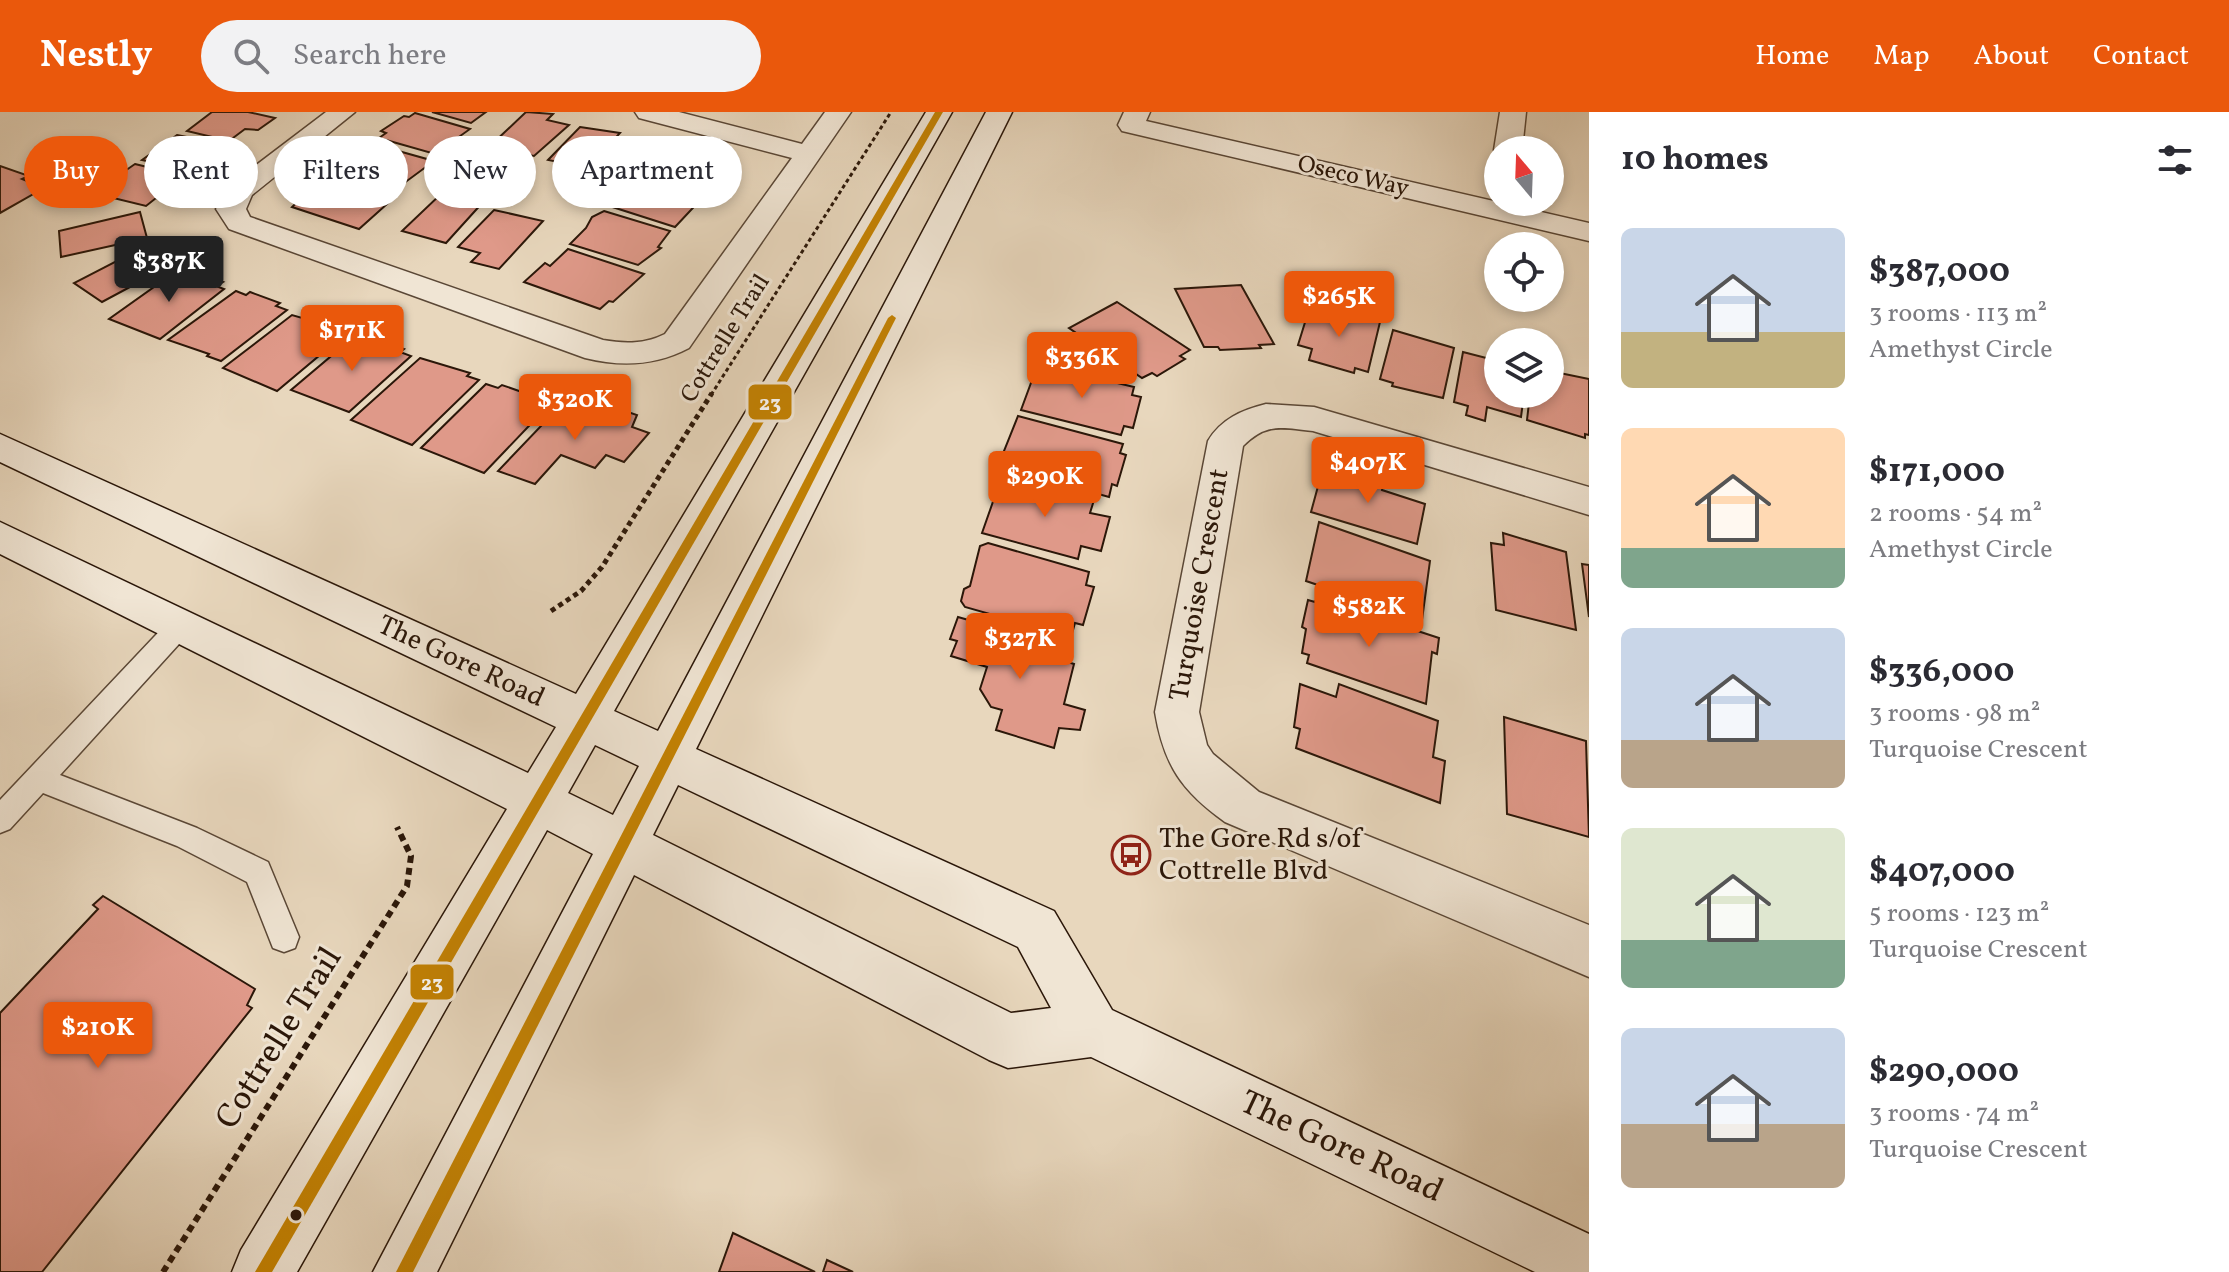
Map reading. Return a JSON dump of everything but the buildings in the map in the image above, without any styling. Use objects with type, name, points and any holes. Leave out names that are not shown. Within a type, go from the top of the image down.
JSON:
[{"type":"main road","points":[[342,112],[240,191],[231,209],[239,223],[597,350],[624,355],[665,348],[677,341],[838,112]]},
{"type":"main road","points":[[648,112],[809,154]]},
{"type":"main road","points":[[263,1272],[939,112]]},
{"type":"main road","points":[[404,1272],[999,112]]},
{"type":"main road","name":"Oseco Way","points":[[1137,112],[1131,125],[1484,203]]},
{"type":"main road","points":[[1510,136],[1513,112]]},
{"type":"main road","name":"Oseco Way","points":[[1532,216],[1589,232]]},
{"type":"main road","name":"Turquoise Crescent","points":[[1589,501],[1314,419],[1270,415],[1245,422],[1226,441],[1177,712],[1182,747],[1204,780],[1242,807],[1589,951]]},
{"type":"main road","name":"The Gore Road","points":[[0,447],[1036,929],[1093,1029],[1589,1266]]},
{"type":"main road","points":[[0,537],[538,801],[1008,1041],[1093,1029]]},
{"type":"lane","points":[[0,820],[180,626]]},
{"type":"lane","points":[[38,779],[187,837],[258,872],[284,937]]},
{"type":"path","name":"Cottrelle Trail","points":[[551,611],[581,591],[602,567],[891,112]]},
{"type":"path","name":"Cottrelle Trail","points":[[163,1272],[407,886],[411,856],[397,827]]},
{"type":"transit line","name":"23","points":[[263,1272],[939,112]]},
{"type":"transit line","name":"23","points":[[404,1272],[892,318]]},
{"type":"place","name":"The Gore Rd s/of Cottrelle Blvd","points":[[1131,855]]}]
